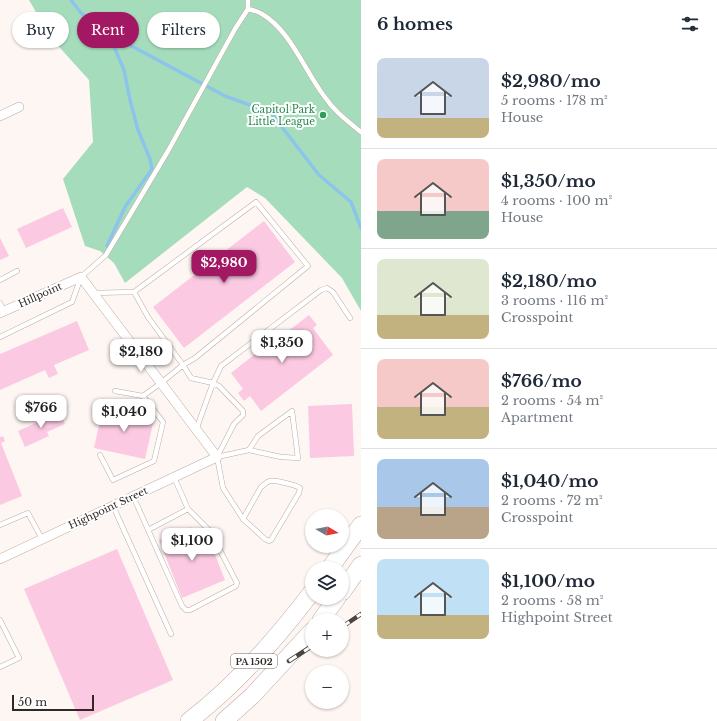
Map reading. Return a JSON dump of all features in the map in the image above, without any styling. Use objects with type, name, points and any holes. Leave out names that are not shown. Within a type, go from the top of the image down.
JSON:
[{"type":"highway","points":[[335,561],[361,525]]},
{"type":"highway","points":[[349,582],[361,565]]},
{"type":"highway","name":"PA 1502","points":[[189,721],[242,674],[267,648],[305,601]]},
{"type":"highway","points":[[326,613],[333,605]]},
{"type":"highway","name":"PA 1502","points":[[224,721],[252,696],[305,639]]},
{"type":"street","points":[[0,116],[19,107]]},
{"type":"street","points":[[81,277],[217,457]]},
{"type":"street","name":"Hillpoint","points":[[2,312],[81,277]]},
{"type":"street","name":"Highpoint Street","points":[[0,559],[217,457]]},
{"type":"lane","points":[[0,337],[72,302],[81,277],[106,255],[168,151],[248,9],[248,0]]},
{"type":"lane","points":[[248,9],[261,13],[273,22],[289,40],[322,94],[334,110],[361,132]]},
{"type":"lane","points":[[93,293],[134,292],[256,202],[308,266],[195,358],[183,365],[143,396],[115,392]]},
{"type":"lane","points":[[0,280],[17,271]]},
{"type":"lane","points":[[196,430],[221,366],[321,290],[327,288],[333,292],[350,318]]},
{"type":"lane","points":[[134,292],[148,317],[191,378],[219,386],[243,411],[243,414],[234,424],[217,457],[223,488],[243,519],[265,539],[269,541],[271,540],[299,493],[300,488],[296,485],[270,481],[261,487],[243,519]]},
{"type":"lane","points":[[0,302],[2,312]]},
{"type":"lane","points":[[100,455],[113,480],[154,461],[163,422],[143,396]]},
{"type":"lane","points":[[217,457],[249,450],[280,457],[298,458],[292,411],[258,436],[249,450]]},
{"type":"lane","points":[[133,496],[182,606],[186,610],[190,610],[236,586],[238,583],[210,532],[188,509],[174,477]]},
{"type":"lane","points":[[113,506],[171,634]]},
{"type":"lane","points":[[148,530],[188,509]]},
{"type":"lane","points":[[0,525],[28,512],[42,539]]},
{"type":"lane","points":[[0,620],[19,658],[0,667]]},
{"type":"green space","points":[[29,0],[361,0],[361,311],[342,278],[265,198],[247,187],[125,283],[114,263],[100,251],[85,246],[63,179],[93,142],[89,80],[60,48],[69,48],[69,12],[36,12]]},
{"type":"building","points":[[63,208],[72,227],[26,248],[17,229]]},
{"type":"building","points":[[264,221],[295,262],[184,348],[153,307]]},
{"type":"building","points":[[0,238],[9,256],[0,260]]},
{"type":"building","points":[[309,315],[317,325],[313,328],[333,355],[261,411],[250,396],[244,401],[238,393],[243,389],[231,373],[265,346],[261,340],[268,334],[274,342]]},
{"type":"building","points":[[77,321],[89,350],[54,365],[58,374],[49,378],[45,370],[0,390],[0,354]]},
{"type":"building","points":[[352,404],[354,456],[310,458],[308,406]]},
{"type":"building","points":[[103,407],[154,419],[145,459],[94,448]]},
{"type":"building","points":[[60,412],[65,424],[47,432],[49,436],[25,447],[18,431]]},
{"type":"building","points":[[3,436],[5,441],[1,443],[22,496],[0,505],[0,437]]},
{"type":"building","points":[[191,527],[197,541],[208,537],[225,580],[182,598],[159,540]]},
{"type":"building","points":[[117,549],[173,680],[80,720],[24,589]]},
{"type":"waterway","points":[[71,0],[81,13],[109,34],[225,96],[271,113],[319,175],[351,202],[361,228]]},
{"type":"waterway","points":[[107,246],[125,207],[152,169],[150,159],[138,130],[124,70],[115,48]]},
{"type":"railway","points":[[349,622],[361,614]]},
{"type":"railway","points":[[289,661],[305,651]]},
{"type":"place","name":"Capitol Park Little League","points":[[323,115]]}]
